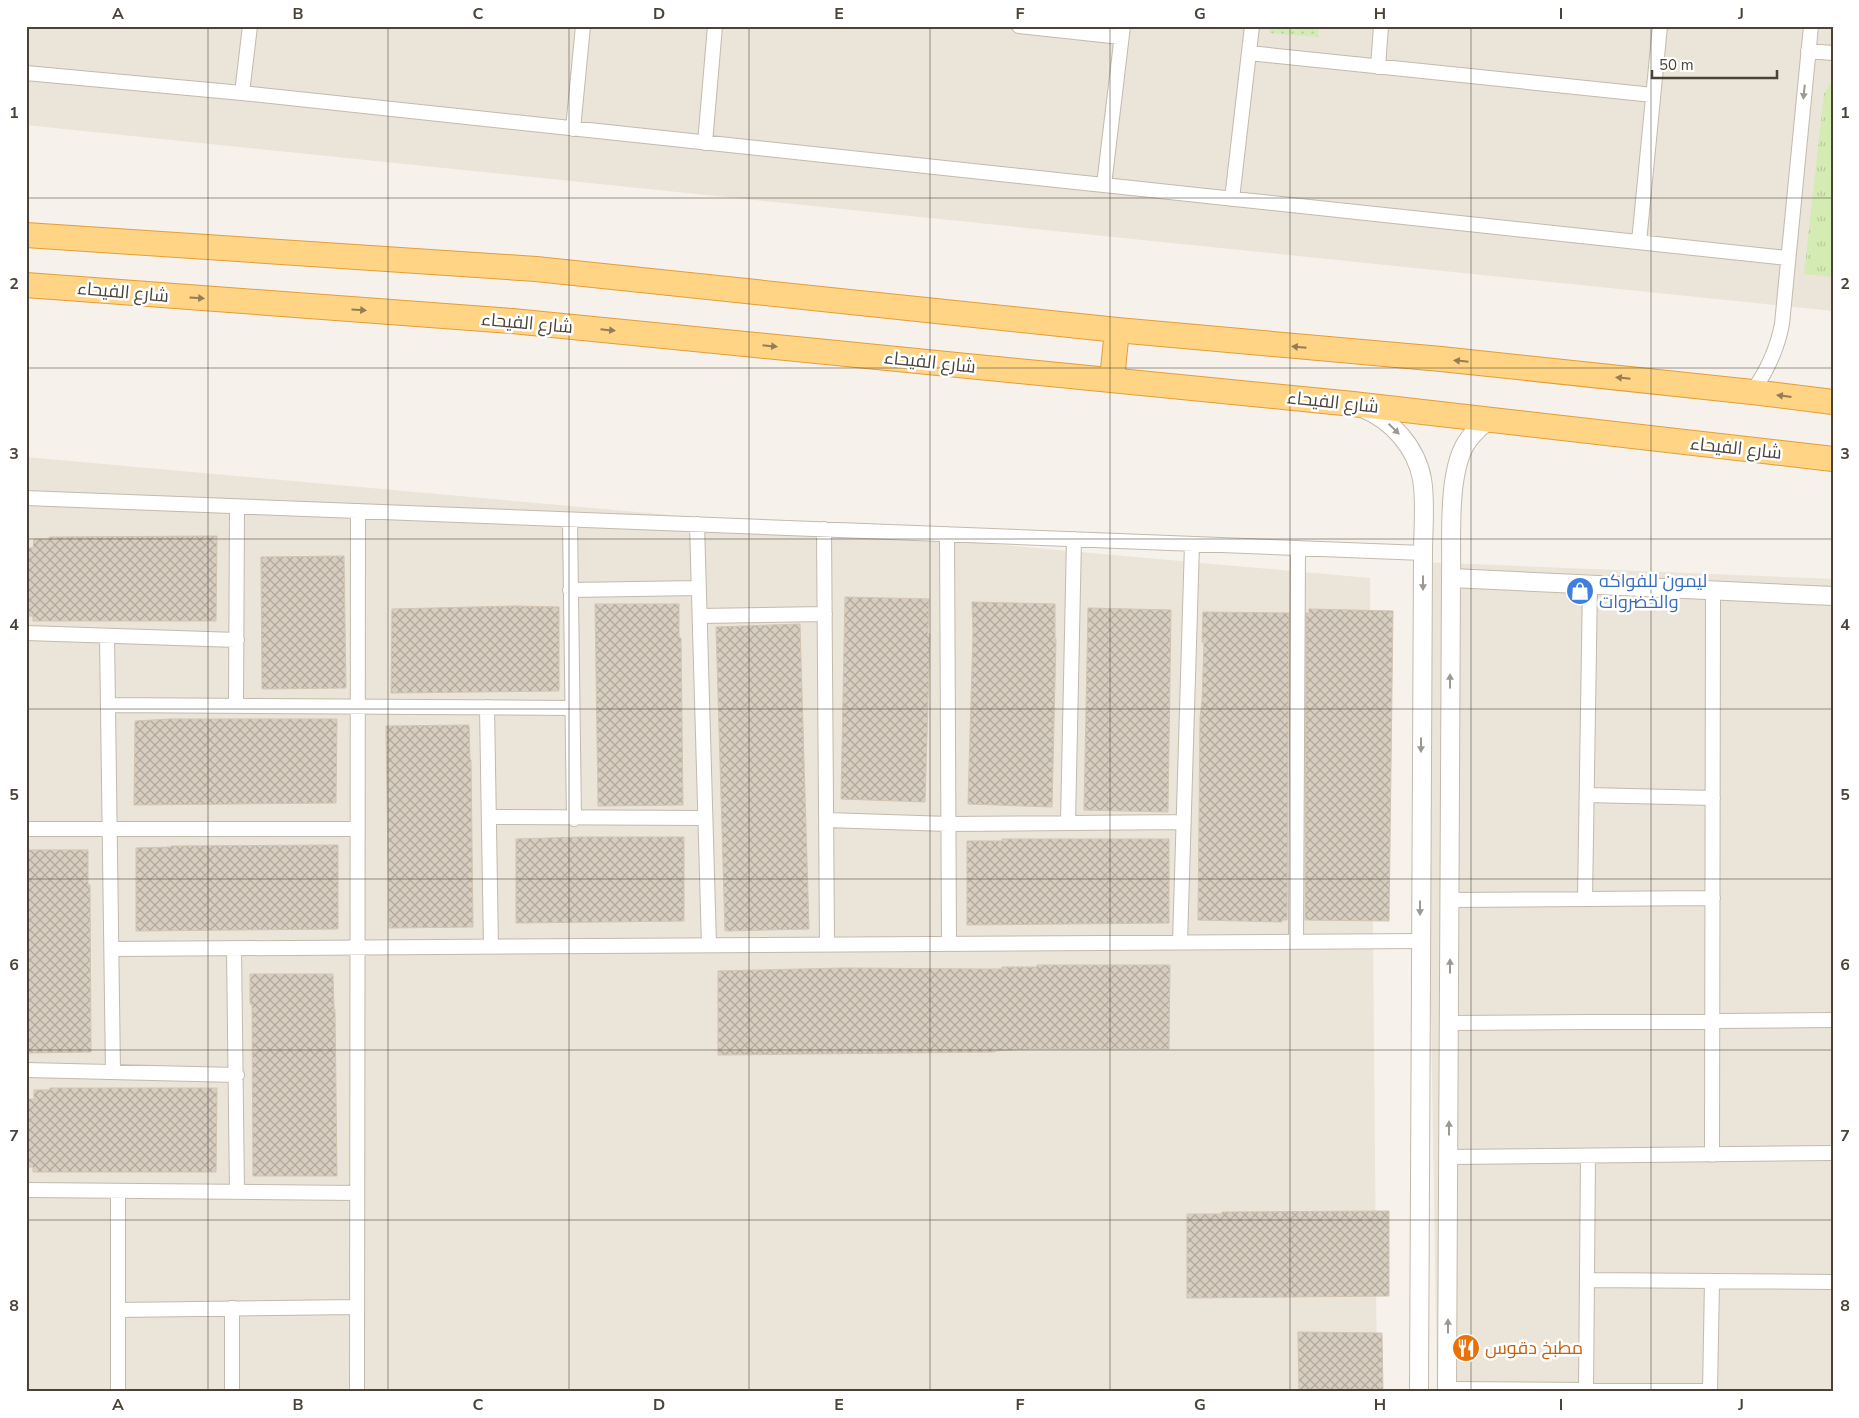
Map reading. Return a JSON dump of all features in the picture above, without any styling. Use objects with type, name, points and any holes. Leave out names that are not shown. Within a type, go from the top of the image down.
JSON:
[{"type":"highway","points":[[26,235],[536,268],[1117,330],[1441,359],[1833,402]]},
{"type":"highway","name":"شارع الفيحاء","points":[[26,285],[512,321],[1112,379],[1833,458]]},
{"type":"highway","points":[[1112,379],[1117,330]]},
{"type":"street","points":[[242,93],[250,26]]},
{"type":"street","points":[[573,129],[582,26]]},
{"type":"street","points":[[705,143],[715,26]]},
{"type":"street","points":[[1019,26],[1122,32],[1104,185]]},
{"type":"street","points":[[1232,199],[1252,26]]},
{"type":"street","points":[[1378,67],[1381,26]]},
{"type":"street","points":[[1639,242],[1660,26]]},
{"type":"street","points":[[1752,392],[1772,360],[1779,342],[1782,324],[1811,26]]},
{"type":"street","points":[[1808,51],[1833,53]]},
{"type":"street","points":[[1249,53],[1653,96]]},
{"type":"street","points":[[26,74],[242,93],[1787,258]]},
{"type":"street","points":[[1353,404],[1393,426],[1403,438],[1418,465],[1422,480],[1419,1392]]},
{"type":"street","points":[[1489,420],[1476,430],[1466,443],[1459,457],[1455,473],[1451,578],[1448,1391],[1710,1392],[1712,1281]]},
{"type":"street","points":[[26,498],[1423,553]]},
{"type":"street","points":[[236,706],[237,506]]},
{"type":"street","points":[[357,1392],[358,511]]},
{"type":"street","points":[[570,520],[574,819]]},
{"type":"street","points":[[697,524],[709,945]]},
{"type":"street","points":[[824,529],[827,944]]},
{"type":"street","points":[[947,534],[949,944]]},
{"type":"street","points":[[1068,823],[1074,539]]},
{"type":"street","points":[[1180,942],[1192,544]]},
{"type":"street","points":[[1296,941],[1298,548]]},
{"type":"street","points":[[1451,578],[1833,596]]},
{"type":"street","points":[[1585,899],[1590,584]]},
{"type":"street","points":[[570,590],[699,588]]},
{"type":"street","points":[[1712,1154],[1713,590]]},
{"type":"street","points":[[700,616],[825,614]]},
{"type":"street","points":[[26,633],[237,640]]},
{"type":"street","points":[[108,636],[113,1072]]},
{"type":"street","points":[[108,705],[572,708]]},
{"type":"street","points":[[487,707],[491,947]]},
{"type":"street","points":[[1421,793],[1450,793]]},
{"type":"street","points":[[1587,795],[1713,798]]},
{"type":"street","points":[[489,817],[574,819],[705,818]]},
{"type":"street","points":[[826,820],[949,824],[1184,822]]},
{"type":"street","points":[[26,829],[358,828]]},
{"type":"street","points":[[1450,900],[1713,898]]},
{"type":"street","points":[[112,949],[1420,940]]},
{"type":"street","points":[[234,948],[237,1192]]},
{"type":"street","points":[[1449,1023],[1833,1020]]},
{"type":"street","points":[[26,1070],[237,1075]]},
{"type":"street","points":[[1449,1157],[1833,1153]]},
{"type":"street","points":[[1586,1391],[1588,1156]]},
{"type":"street","points":[[26,1190],[357,1193]]},
{"type":"street","points":[[118,1191],[118,1392]]},
{"type":"street","points":[[1587,1280],[1833,1282]]},
{"type":"street","points":[[118,1310],[357,1307]]},
{"type":"street","points":[[232,1308],[232,1392]]},
{"type":"shaded area","points":[[26,26],[1833,26],[1833,311],[26,125]]},
{"type":"shaded area","points":[[26,457],[1370,578],[1377,1392],[26,1392]]},
{"type":"shaded area","points":[[1424,562],[1833,579],[1833,1392],[1437,1392]]},
{"type":"green space","points":[[1270,26],[1319,26],[1318,37],[1270,33]]},
{"type":"green space","points":[[1833,79],[1833,277],[1804,274],[1824,94]]},
{"type":"building","points":[[217,536],[216,621],[33,621],[33,616],[26,616],[26,548],[33,548],[34,539],[49,539],[49,537]]},
{"type":"building","points":[[344,556],[346,688],[262,689],[261,557]]},
{"type":"building","points":[[845,597],[929,599],[928,634],[930,634],[925,802],[841,799]]},
{"type":"building","points":[[972,602],[1055,604],[1056,639],[1052,807],[968,804],[973,632]]},
{"type":"building","points":[[595,604],[679,604],[683,805],[598,806]]},
{"type":"building","points":[[515,606],[559,607],[559,691],[391,693],[392,609]]},
{"type":"building","points":[[1088,608],[1171,610],[1168,812],[1084,810]]},
{"type":"building","points":[[1309,609],[1393,611],[1389,921],[1305,920],[1306,613],[1309,613]]},
{"type":"building","points":[[1203,612],[1289,613],[1287,920],[1282,920],[1282,922],[1198,920]]},
{"type":"building","points":[[800,624],[809,929],[725,931],[716,627]]},
{"type":"building","points":[[170,719],[337,719],[336,803],[134,805],[135,721]]},
{"type":"building","points":[[469,725],[473,927],[389,928],[386,726]]},
{"type":"building","points":[[684,837],[684,921],[516,923],[516,839]]},
{"type":"building","points":[[1002,839],[1169,839],[1169,923],[967,925],[967,841],[1002,841]]},
{"type":"building","points":[[338,845],[338,929],[136,931],[136,848]]},
{"type":"building","points":[[26,850],[88,850],[91,1052],[26,1053]]},
{"type":"building","points":[[1037,965],[1170,965],[1169,1049],[1031,1049],[995,1052],[718,1055],[718,971],[842,968],[1002,969],[1002,967],[1037,967]]},
{"type":"building","points":[[250,974],[333,974],[337,1176],[253,1176],[252,1004],[250,1004]]},
{"type":"building","points":[[50,1088],[217,1088],[216,1172],[33,1172],[33,1167],[26,1167],[26,1099],[34,1099],[34,1090],[50,1090]]},
{"type":"building","points":[[1389,1211],[1389,1296],[1187,1298],[1187,1214]]},
{"type":"building","points":[[1298,1332],[1382,1333],[1383,1392],[1299,1392]]},
{"type":"place","name":"ليمون للفواكه والخضروات","points":[[1580,591]]},
{"type":"place","name":"مطبخ دقوس","points":[[1466,1348]]}]
